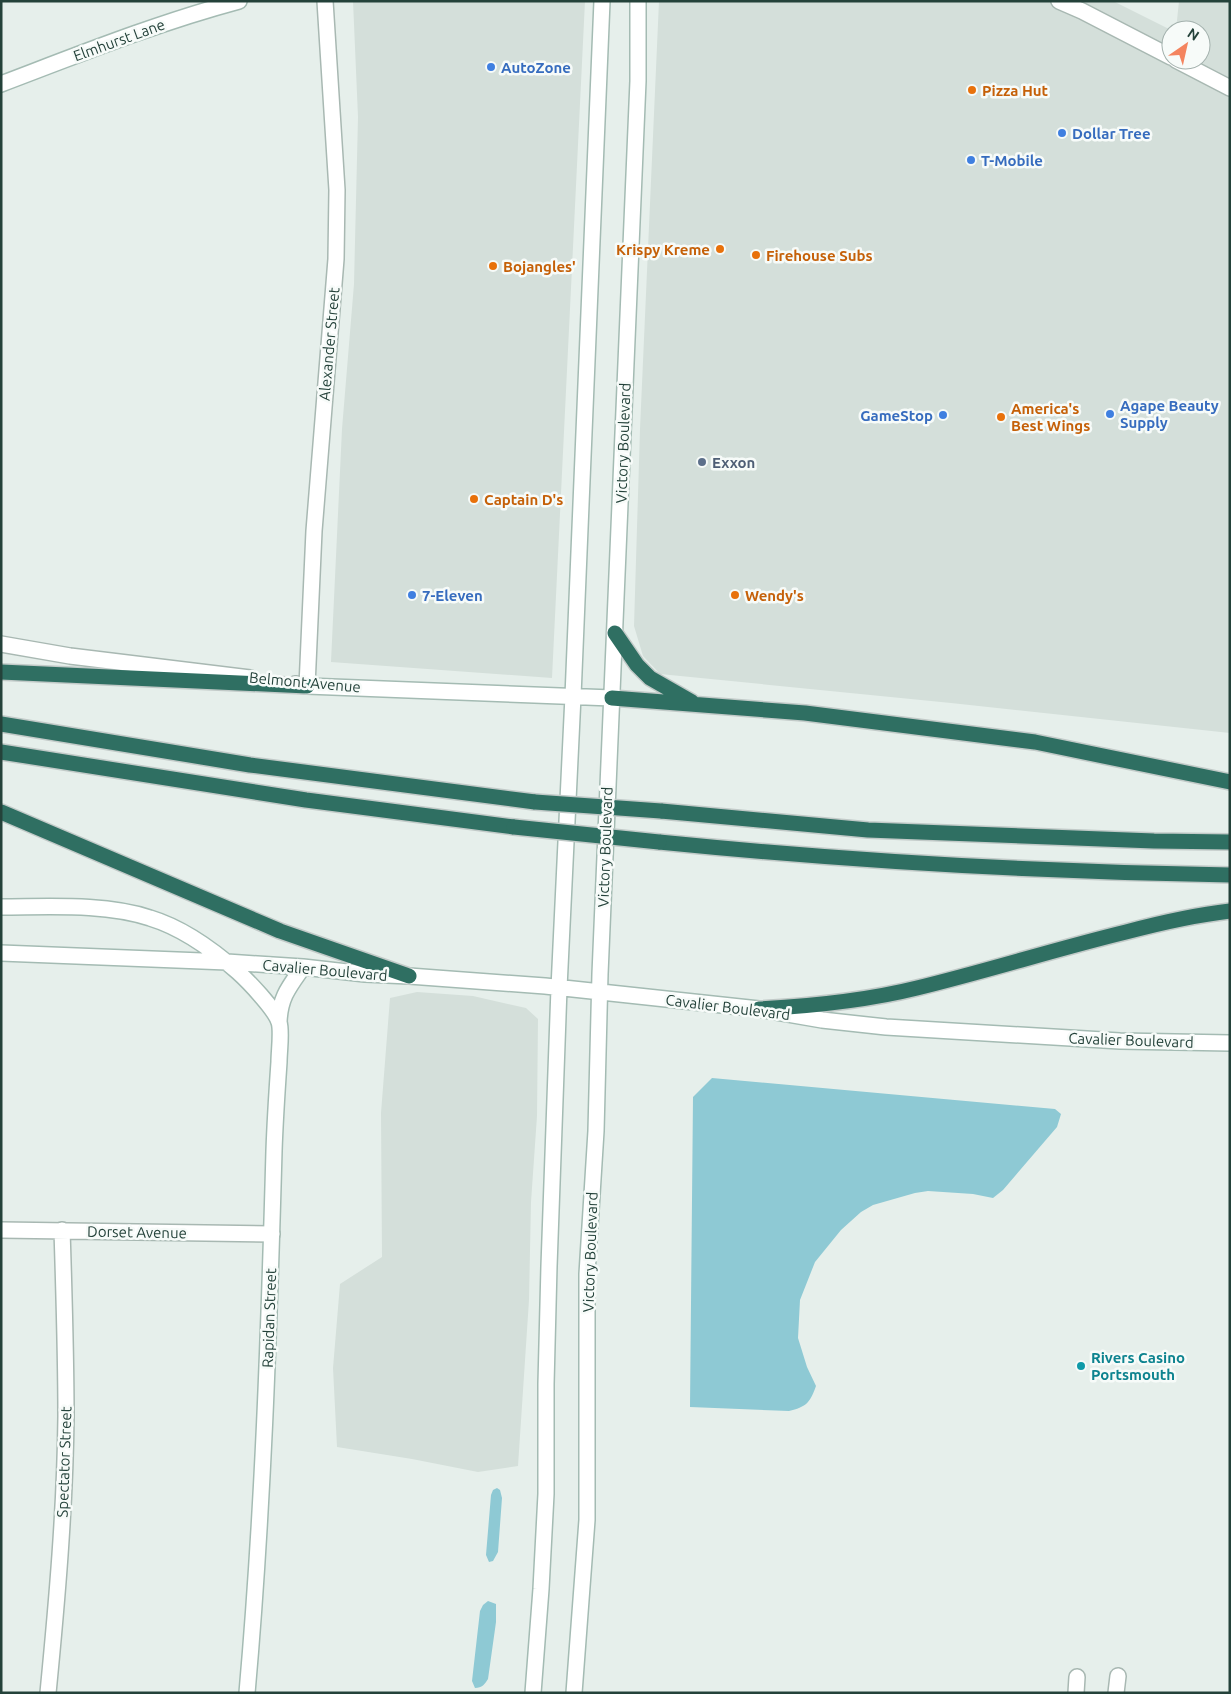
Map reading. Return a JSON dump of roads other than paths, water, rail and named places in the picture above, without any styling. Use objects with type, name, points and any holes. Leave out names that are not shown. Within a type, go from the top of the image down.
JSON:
[{"type":"highway","points":[[615,633],[637,665],[650,678],[698,705]]},
{"type":"highway","points":[[1,672],[307,686]]},
{"type":"highway","points":[[612,698],[805,713],[1035,742],[1230,782]]},
{"type":"highway","points":[[1,724],[250,765],[535,802],[661,811],[868,830],[1230,842]]},
{"type":"highway","points":[[1,752],[306,800],[514,827],[732,850],[927,864],[1122,873],[1230,875]]},
{"type":"highway","points":[[1,812],[280,931],[409,976]]},
{"type":"highway","points":[[760,1009],[863,1000],[917,988],[1153,925],[1230,911]]},
{"type":"main road","name":"Elmhurst Lane","points":[[1,84],[137,32],[191,14],[239,1]]},
{"type":"main road","name":"Alexander Street","points":[[307,686],[314,530],[336,259],[336,190],[324,1]]},
{"type":"main road","points":[[533,1693],[546,1494],[549,1266],[559,988],[602,1]]},
{"type":"main road","name":"Victory Boulevard","points":[[574,1693],[587,1520],[587,1274],[596,1131],[600,992],[638,81],[638,1]]},
{"type":"main road","points":[[1059,1],[1161,53]]},
{"type":"main road","points":[[1195,70],[1230,88]]},
{"type":"main road","name":"Belmont Avenue","points":[[1,644],[70,656],[205,671],[307,686],[612,698]]},
{"type":"main road","points":[[1,907],[119,910],[151,918],[197,940],[227,962],[265,1000],[279,1022]]},
{"type":"main road","name":"Cavalier Boulevard","points":[[1,953],[227,962],[559,988],[760,1009],[822,1020],[886,1027],[1120,1041],[1230,1043]]},
{"type":"main road","name":"Rapidan Street","points":[[248,1693],[255,1600],[270,1303],[280,1006],[286,990],[303,967]]},
{"type":"main road","name":"Dorset Avenue","points":[[1,1230],[272,1234]]},
{"type":"main road","name":"Spectator Street","points":[[48,1693],[61,1531],[66,1418],[62,1230]]},
{"type":"main road","points":[[1116,1693],[1118,1676]]},
{"type":"main road","points":[[1076,1693],[1077,1677]]},
{"type":"water","points":[[712,1078],[1055,1109],[1061,1114],[1057,1127],[1003,1190],[993,1198],[973,1194],[928,1191],[915,1193],[873,1205],[861,1212],[841,1230],[815,1262],[800,1300],[798,1338],[807,1367],[816,1386],[812,1397],[807,1403],[800,1408],[789,1411],[690,1407],[693,1097]]},
{"type":"water","points":[[497,1488],[500,1490],[502,1498],[498,1552],[493,1561],[489,1562],[486,1555],[491,1495],[493,1490]]},
{"type":"water","points":[[488,1601],[496,1604],[496,1622],[488,1679],[483,1685],[475,1688],[472,1681],[480,1611]]},
{"type":"place","name":"AutoZone","points":[[491,67]]},
{"type":"place","name":"Pizza Hut","points":[[972,90]]},
{"type":"place","name":"Dollar Tree","points":[[1062,133]]},
{"type":"place","name":"T-Mobile","points":[[971,160]]},
{"type":"place","name":"Krispy Kreme","points":[[720,249]]},
{"type":"place","name":"Firehouse Subs","points":[[756,255]]},
{"type":"place","name":"Bojangles'","points":[[493,266]]},
{"type":"place","name":"Agape Beauty Supply","points":[[1110,414]]},
{"type":"place","name":"GameStop","points":[[943,415]]},
{"type":"place","name":"America's Best Wings","points":[[1001,417]]},
{"type":"place","name":"Exxon","points":[[702,462]]},
{"type":"place","name":"Captain D's","points":[[474,499]]},
{"type":"place","name":"7-Eleven","points":[[412,595]]},
{"type":"place","name":"Wendy's","points":[[735,595]]},
{"type":"place","name":"Rivers Casino Portsmouth","points":[[1081,1366]]}]
